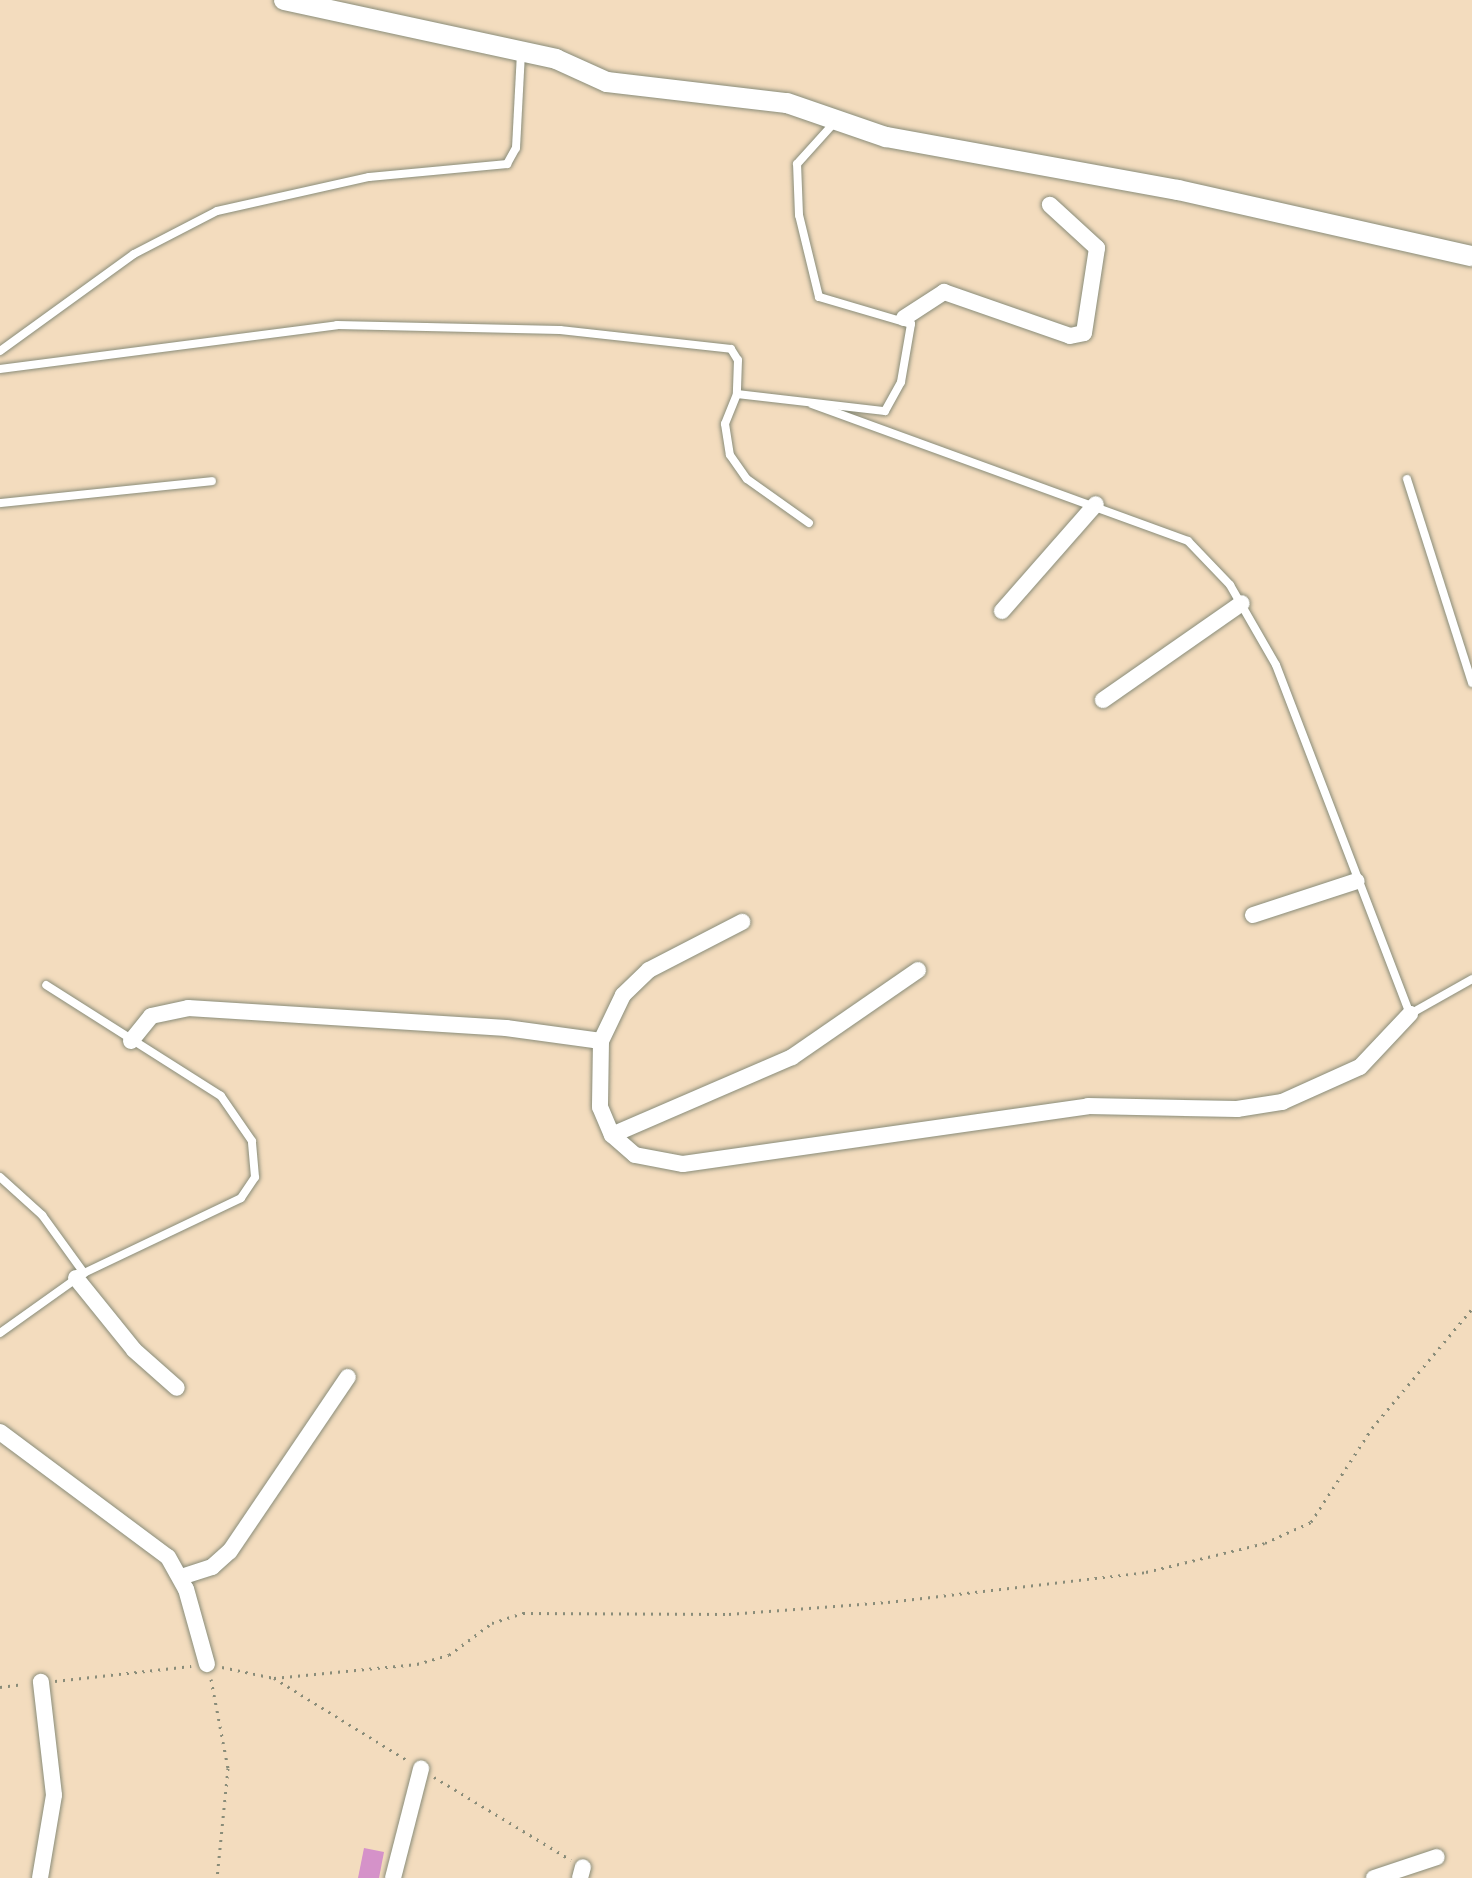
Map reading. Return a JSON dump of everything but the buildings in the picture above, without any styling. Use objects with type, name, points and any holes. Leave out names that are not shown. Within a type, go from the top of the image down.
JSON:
[{"type":"street","points":[[284,0],[521,52],[607,82],[787,103],[834,123],[1472,256]]},
{"type":"street","points":[[904,318],[944,292],[1070,336],[1084,333],[1097,248],[1050,205]]},
{"type":"street","points":[[1002,611],[1096,504]]},
{"type":"street","points":[[1103,700],[1242,603]]},
{"type":"street","points":[[1253,915],[1357,881]]},
{"type":"street","points":[[742,922],[649,970],[623,995],[601,1041],[600,1107],[612,1135],[635,1155],[683,1164],[1088,1106],[1260,1106],[1349,1074],[1376,1056],[1410,1014]]},
{"type":"street","points":[[612,1135],[792,1057],[918,970]]},
{"type":"street","points":[[131,1041],[151,1016],[174,1008],[506,1028],[601,1041]]},
{"type":"street","points":[[80,1276],[134,1350],[177,1388]]},
{"type":"street","points":[[181,1577],[212,1567],[230,1551],[348,1377]]},
{"type":"street","points":[[0,1432],[160,1549],[181,1577],[207,1664]]},
{"type":"street","points":[[40,1878],[54,1795],[41,1682]]},
{"type":"street","points":[[393,1878],[421,1769]]},
{"type":"street","points":[[1374,1878],[1437,1857]]},
{"type":"lane","points":[[0,351],[134,254],[217,211],[369,177],[507,164],[516,148],[521,52]]},
{"type":"lane","points":[[737,394],[793,396],[888,409],[914,339],[904,318],[819,297],[799,215],[797,164],[834,123]]},
{"type":"lane","points":[[0,369],[337,325],[560,330],[731,349],[738,360],[737,394],[725,424],[730,455],[747,479],[809,523]]},
{"type":"lane","points":[[793,396],[1096,504],[1188,541],[1242,603],[1297,715],[1357,881],[1410,1014],[1472,979]]},
{"type":"lane","points":[[1407,479],[1472,683]]},
{"type":"lane","points":[[0,503],[212,481]]},
{"type":"lane","points":[[0,1333],[80,1276],[241,1198],[255,1177],[252,1141],[233,1107],[46,985]]},
{"type":"lane","points":[[0,1177],[42,1215],[80,1276]]},
{"type":"path","points":[[0,1687],[207,1664],[274,1678],[429,1661],[523,1613],[729,1614],[888,1602],[1146,1572],[1265,1543],[1311,1522],[1372,1428],[1472,1309]]},
{"type":"path","points":[[207,1664],[228,1768],[217,1878]]},
{"type":"path","points":[[274,1678],[581,1872]]}]
